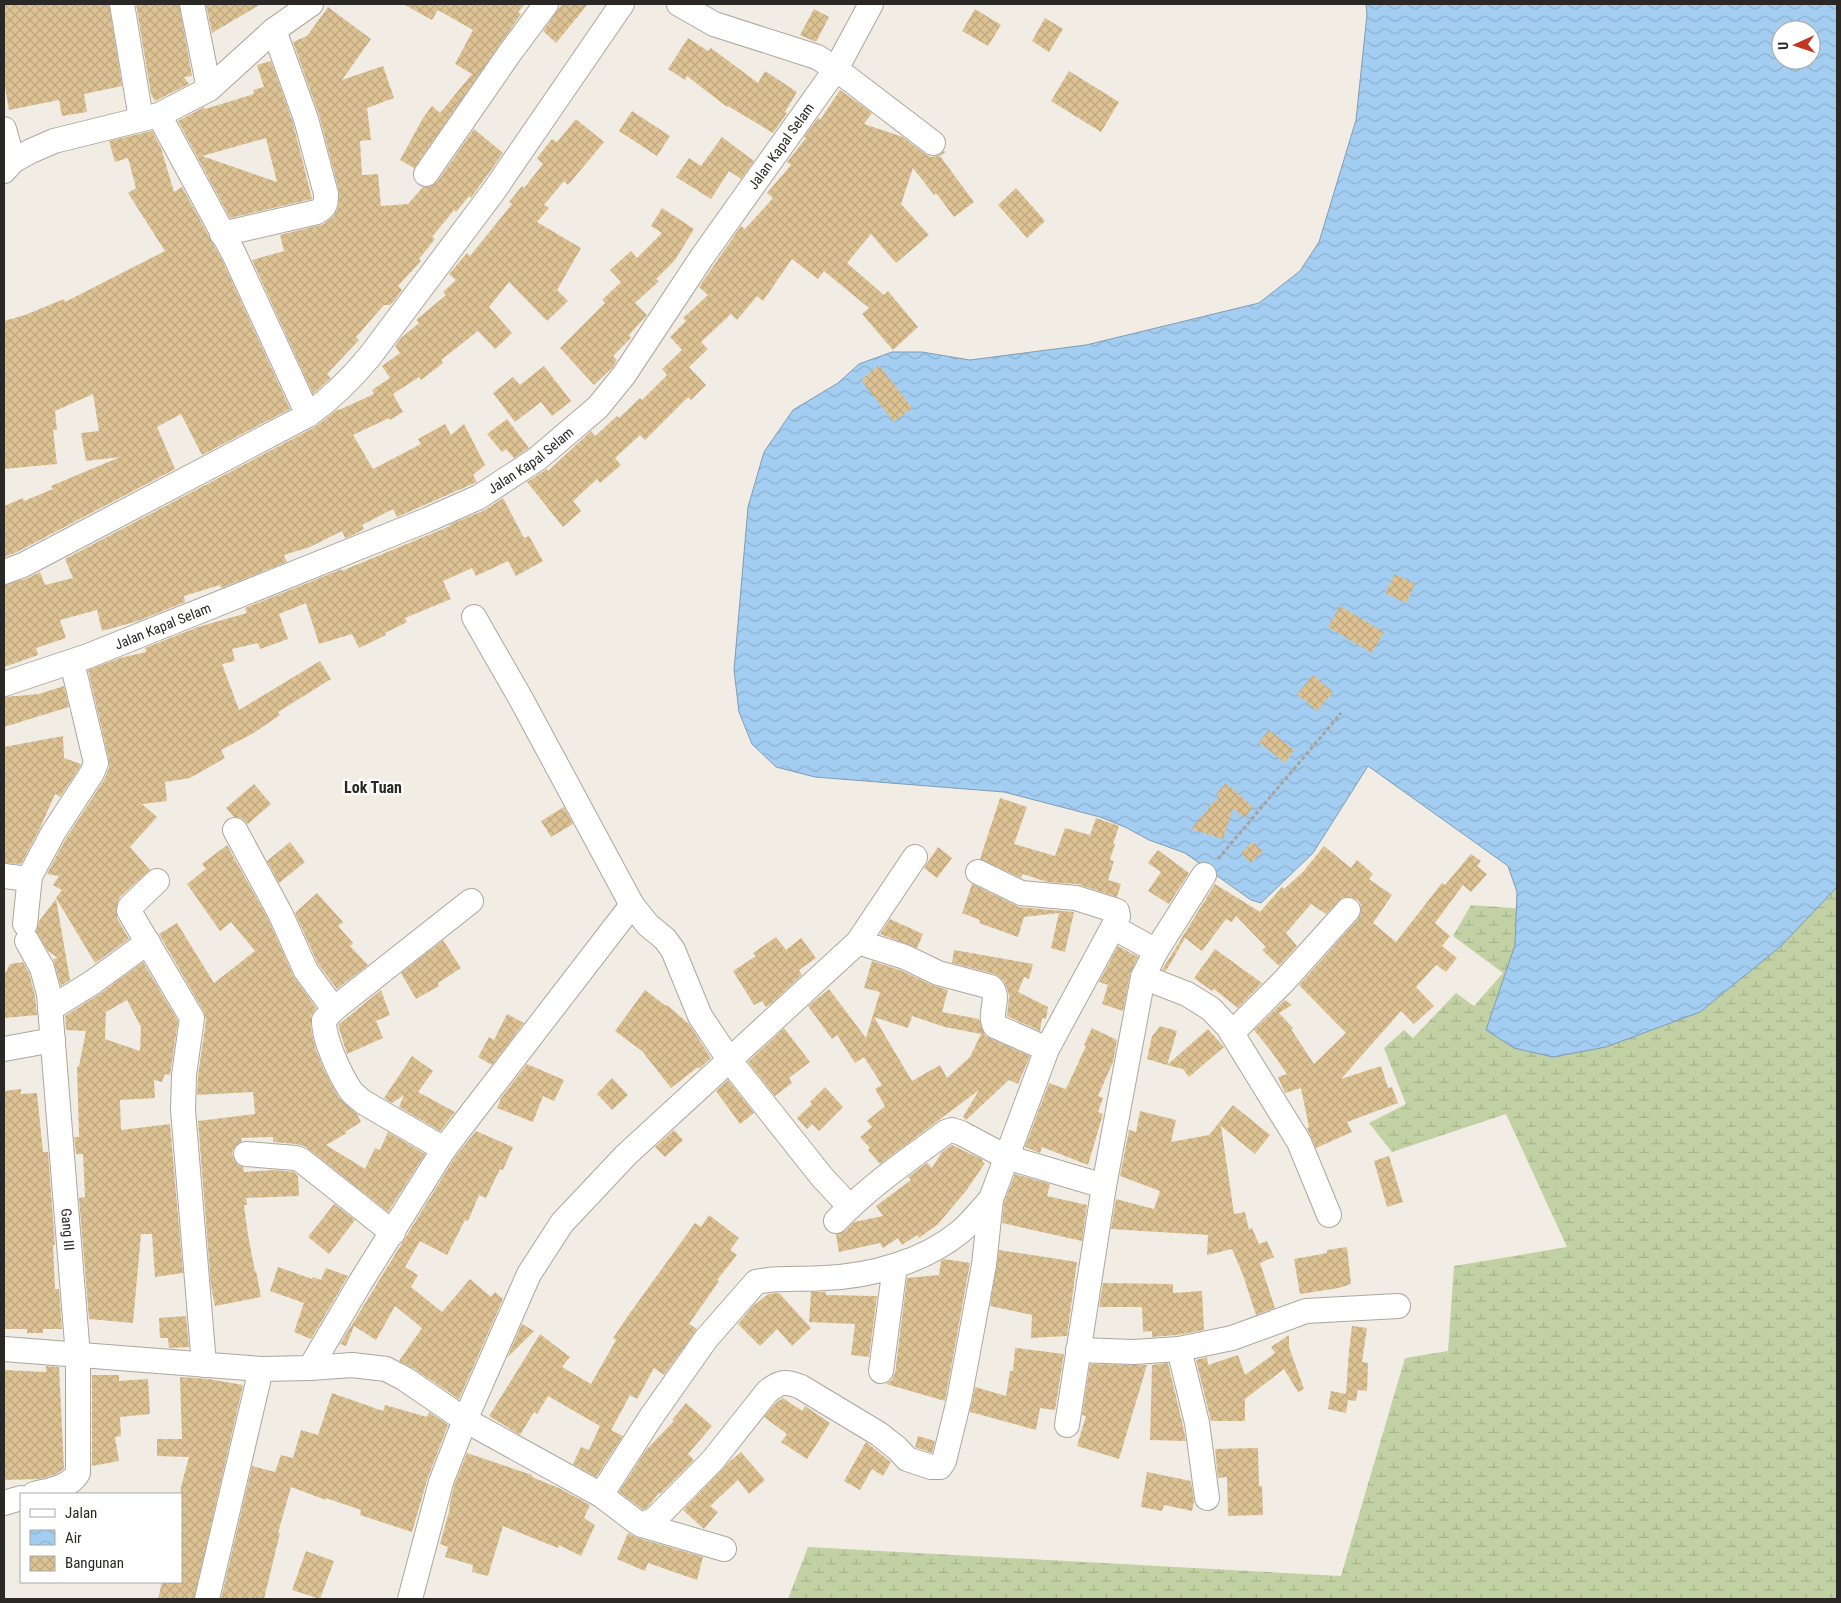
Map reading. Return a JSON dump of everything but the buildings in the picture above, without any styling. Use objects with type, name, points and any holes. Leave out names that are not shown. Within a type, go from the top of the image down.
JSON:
[{"type":"street","points":[[122,4],[150,117],[234,254],[308,415]]},
{"type":"street","points":[[192,4],[209,89]]},
{"type":"street","points":[[426,174],[546,4]]},
{"type":"street","points":[[4,572],[23,565],[308,415],[329,400],[351,379],[370,356],[493,192],[622,4]]},
{"type":"street","points":[[679,4],[714,24],[817,57],[836,69],[933,143]]},
{"type":"street","name":"Jalan Kapal Selam","points":[[4,684],[72,662],[471,501],[537,459],[598,407],[624,375],[702,257],[836,69],[871,4]]},
{"type":"street","points":[[4,129],[8,166],[31,150],[54,141],[150,117],[209,89],[297,8]]},
{"type":"street","points":[[222,234],[317,212],[326,203],[326,194],[306,119],[274,30]]},
{"type":"street","points":[[474,617],[521,699],[632,905],[648,925],[665,939],[673,950],[700,1016],[730,1061],[822,1177],[843,1214],[909,1159],[946,1132],[952,1130],[1006,1157],[1104,1186]]},
{"type":"street","points":[[4,876],[29,879],[52,833],[92,773],[96,763],[72,662]]},
{"type":"street","points":[[235,830],[281,915],[306,971],[334,1009]]},
{"type":"street","points":[[410,1599],[441,1482],[465,1420],[529,1274],[562,1223],[626,1155],[858,942],[915,857]]},
{"type":"street","points":[[642,1525],[648,1524],[655,1519],[713,1460],[767,1392],[778,1385],[789,1382],[801,1387],[878,1434],[898,1449],[907,1459],[931,1467],[940,1467],[944,1461],[959,1400],[984,1264],[991,1199],[1047,1049],[1118,916],[1117,911],[1081,899],[1021,893],[978,872]]},
{"type":"street","points":[[1067,1425],[1104,1186],[1143,977],[1156,950],[1204,875]]},
{"type":"street","name":"Gang III","points":[[29,879],[26,932],[42,968],[49,994],[78,1356],[78,1473],[73,1480],[64,1486],[38,1493]]},
{"type":"street","points":[[157,882],[130,907],[129,911],[192,1018],[184,1075],[183,1110],[204,1365]]},
{"type":"street","points":[[444,1149],[363,1102],[352,1093],[337,1062],[324,1026],[324,1020],[334,1009],[471,901]]},
{"type":"street","points":[[310,1368],[360,1283],[444,1149],[632,905]]},
{"type":"street","points":[[1232,1033],[1284,981],[1348,910]]},
{"type":"street","points":[[1113,926],[1156,950]]},
{"type":"street","points":[[50,1009],[94,982],[148,942]]},
{"type":"street","points":[[858,942],[905,957],[938,973],[991,986],[996,994],[992,1020],[994,1026],[1047,1049]]},
{"type":"street","points":[[1143,977],[1187,994],[1211,1009],[1232,1033],[1299,1142],[1330,1215]]},
{"type":"street","points":[[4,1049],[53,1040]]},
{"type":"street","points":[[246,1154],[301,1160],[393,1233]]},
{"type":"street","points":[[601,1495],[651,1417],[706,1339],[756,1282],[862,1274],[895,1266],[932,1250],[960,1232],[991,1199]]},
{"type":"street","points":[[881,1371],[895,1266]]},
{"type":"street","points":[[1078,1350],[1134,1352],[1178,1349],[1232,1338],[1306,1311],[1398,1306]]},
{"type":"street","points":[[4,1349],[261,1369],[310,1368],[352,1364],[386,1369],[405,1379],[465,1420],[601,1495],[642,1525],[724,1549]]},
{"type":"street","points":[[1178,1349],[1196,1424],[1207,1498]]},
{"type":"street","points":[[207,1599],[261,1369]]},
{"type":"street","points":[[4,1503],[20,1498]]},
{"type":"path","points":[[1204,875],[1341,713]]},
{"type":"green space","points":[[1837,588],[1837,1599],[788,1599],[808,1547],[1341,1576],[1405,1358],[1448,1351],[1454,1266],[1567,1247],[1506,1114],[1392,1152],[1369,1123],[1406,1104],[1384,1048],[1404,1030],[1413,1038],[1456,993],[1474,1006],[1503,973],[1453,936],[1471,905],[1556,911]]},
{"type":"water","points":[[1366,4],[1837,4],[1837,887],[1781,946],[1700,1012],[1606,1047],[1553,1057],[1514,1048],[1486,1030],[1515,945],[1517,892],[1508,866],[1368,766],[1313,853],[1261,903],[1251,900],[1185,853],[1149,840],[1125,827],[1100,817],[1004,792],[815,777],[776,767],[752,744],[739,712],[734,670],[748,507],[764,452],[793,410],[838,383],[859,364],[892,352],[922,352],[970,360],[1086,345],[1259,303],[1300,271],[1319,242],[1356,120],[1367,14]]},
{"type":"district","name":"Lok Tuan","points":[[373,787]]}]
